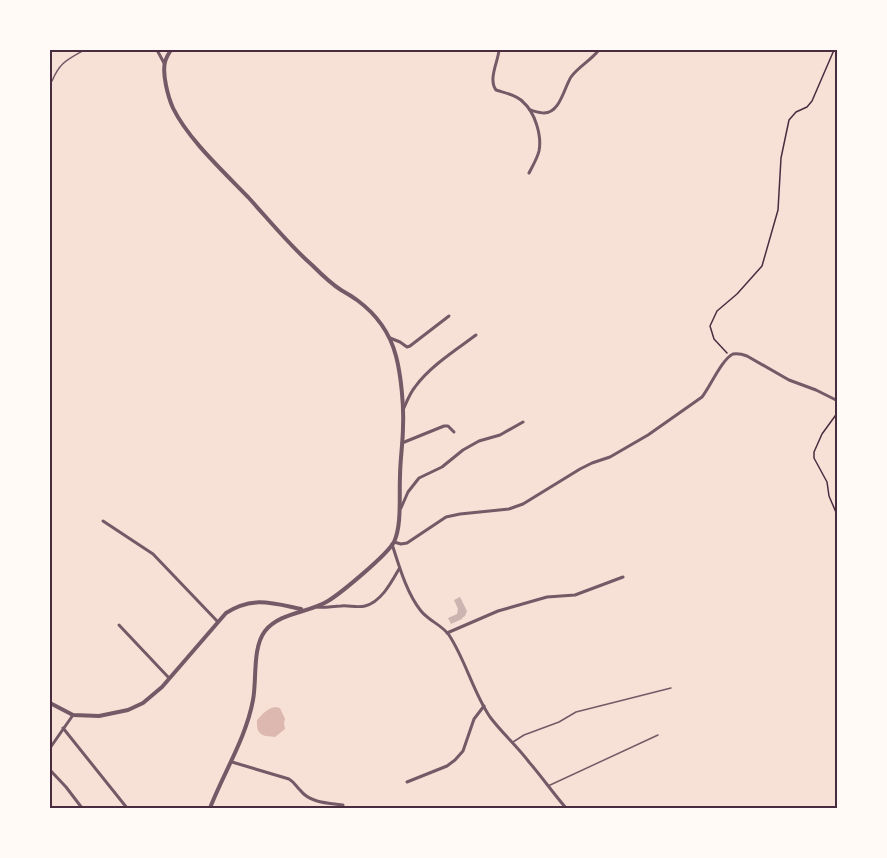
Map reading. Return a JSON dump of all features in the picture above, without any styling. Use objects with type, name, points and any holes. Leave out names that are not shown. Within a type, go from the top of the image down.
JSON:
[{"type":"street","points":[[157,50],[164,63],[166,84],[172,106],[183,125],[307,261],[332,283],[358,300],[382,326],[390,338],[397,358],[403,409],[399,513],[397,534],[393,543],[384,554],[339,593],[322,604],[274,623],[265,631],[257,656],[254,699],[248,720],[232,762],[210,808]]},
{"type":"street","points":[[164,63],[171,50]]},
{"type":"street","points":[[499,50],[492,84],[496,90],[525,102],[538,129],[540,144],[529,174]]},
{"type":"street","points":[[530,110],[543,113],[554,109],[571,77],[598,51]]},
{"type":"street","points":[[390,338],[407,347],[410,346],[449,316]]},
{"type":"street","points":[[403,409],[415,386],[439,363],[476,335]]},
{"type":"street","points":[[393,543],[407,543],[446,518],[460,514],[509,509],[523,504],[580,469],[610,457],[648,435],[702,397],[724,363],[735,353],[747,356],[789,380],[837,401]]},
{"type":"street","points":[[399,513],[408,492],[419,478],[442,467],[463,450],[479,441],[500,435],[523,422]]},
{"type":"street","points":[[402,443],[444,426],[448,426],[454,432]]},
{"type":"street","points":[[103,521],[153,554],[218,622]]},
{"type":"street","points":[[393,543],[399,569],[416,604],[447,633],[490,717],[566,808]]},
{"type":"street","points":[[315,607],[366,606],[382,595],[399,569]]},
{"type":"street","points":[[447,633],[498,611],[547,597],[575,595],[622,577]]},
{"type":"street","points":[[50,703],[73,715],[99,716],[128,710],[143,703],[162,687],[226,612],[255,602],[303,610]]},
{"type":"street","points":[[119,625],[169,679]]},
{"type":"street","points":[[406,782],[447,766],[455,760],[463,751],[474,719],[484,706]]},
{"type":"street","points":[[50,748],[73,715]]},
{"type":"street","points":[[63,728],[127,808]]},
{"type":"street","points":[[232,762],[290,779],[312,800],[343,805]]},
{"type":"street","points":[[50,770],[82,808]]},
{"type":"lane","points":[[52,81],[57,70],[66,60],[84,50]]},
{"type":"lane","points":[[512,743],[524,735],[559,722],[576,712],[671,687]]},
{"type":"lane","points":[[547,787],[658,735]]},
{"type":"path","points":[[730,356],[714,339],[710,326],[717,311],[737,294],[762,266],[778,210],[781,158],[789,120],[812,101],[834,50]]},
{"type":"path","points":[[837,412],[822,434],[814,452],[814,458],[827,482],[829,496],[837,517]]},
{"type":"shaded area","points":[[280,708],[285,719],[285,729],[275,737],[263,735],[259,732],[257,720],[267,710]]},
{"type":"building","points":[[460,597],[467,611],[462,619],[451,624],[448,618],[457,614],[458,609],[454,600]]}]
